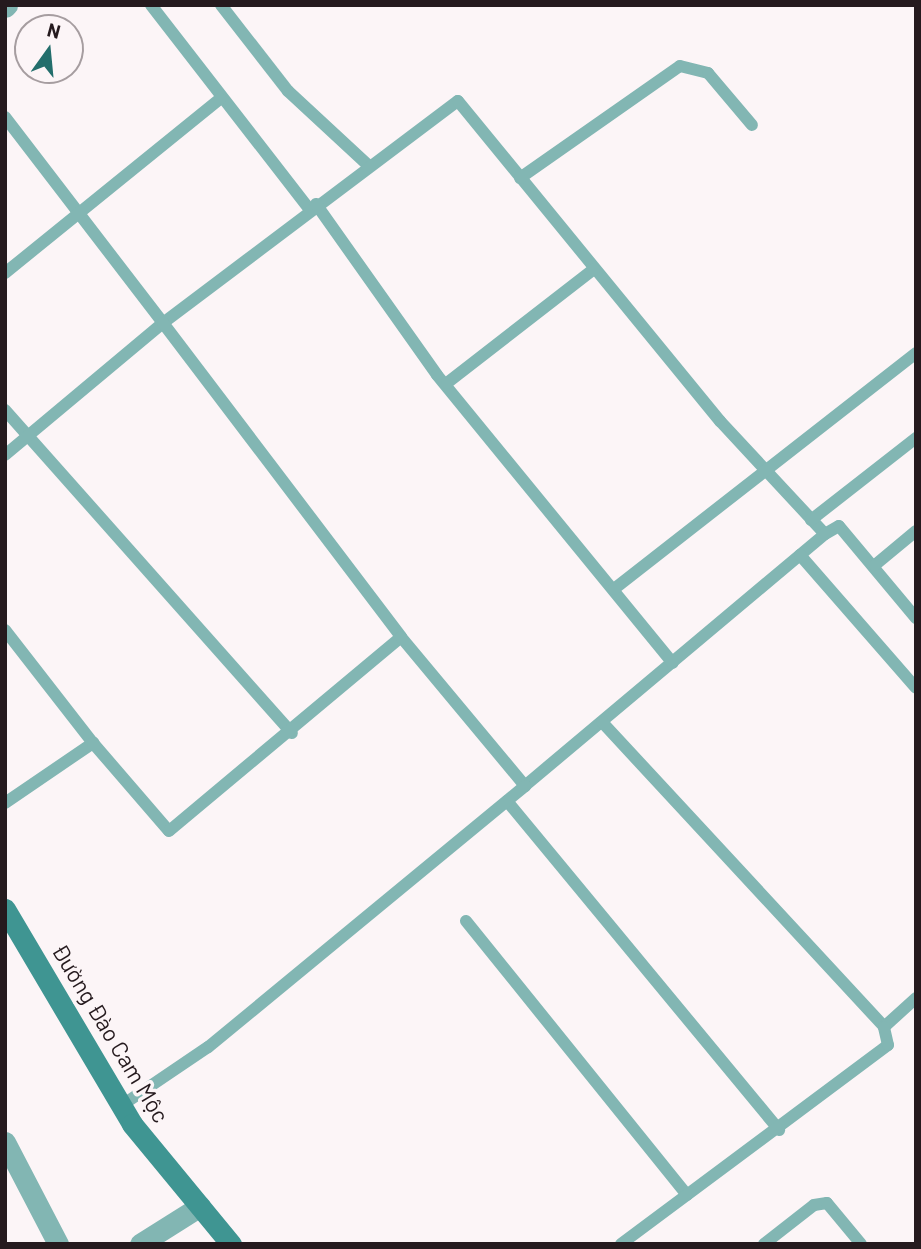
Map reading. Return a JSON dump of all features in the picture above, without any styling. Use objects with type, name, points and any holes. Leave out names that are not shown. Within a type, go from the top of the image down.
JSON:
[{"type":"street","name":"Đường Đào Cam Mộc","points":[[5,909],[121,1106],[231,1244]]},
{"type":"street","points":[[5,1142],[58,1244]]},
{"type":"street","points":[[140,1244],[200,1206]]},
{"type":"lane","points":[[151,5],[220,99],[313,207],[447,383],[673,663]]},
{"type":"lane","points":[[221,5],[288,91],[369,166]]},
{"type":"lane","points":[[520,178],[680,66],[708,73],[752,125]]},
{"type":"lane","points":[[5,272],[220,99]]},
{"type":"lane","points":[[5,455],[163,323],[313,207],[458,101],[594,269],[767,471],[825,534]]},
{"type":"lane","points":[[5,117],[82,210],[163,323],[401,637],[525,786]]},
{"type":"lane","points":[[447,383],[594,269]]},
{"type":"lane","points":[[614,590],[916,353]]},
{"type":"lane","points":[[5,410],[292,733]]},
{"type":"lane","points":[[811,520],[916,438]]},
{"type":"lane","points":[[121,1106],[208,1047],[508,801],[825,534],[839,526],[916,618]]},
{"type":"lane","points":[[874,565],[916,531]]},
{"type":"lane","points":[[800,555],[916,688]]},
{"type":"lane","points":[[5,630],[93,743],[169,831],[292,733],[401,637]]},
{"type":"lane","points":[[602,722],[884,1027],[888,1045],[779,1130],[621,1244]]},
{"type":"lane","points":[[5,803],[93,743]]},
{"type":"lane","points":[[508,801],[779,1130]]},
{"type":"lane","points":[[466,920],[687,1195]]},
{"type":"lane","points":[[884,1027],[916,998]]},
{"type":"lane","points":[[764,1244],[814,1205],[827,1203],[861,1244]]}]
